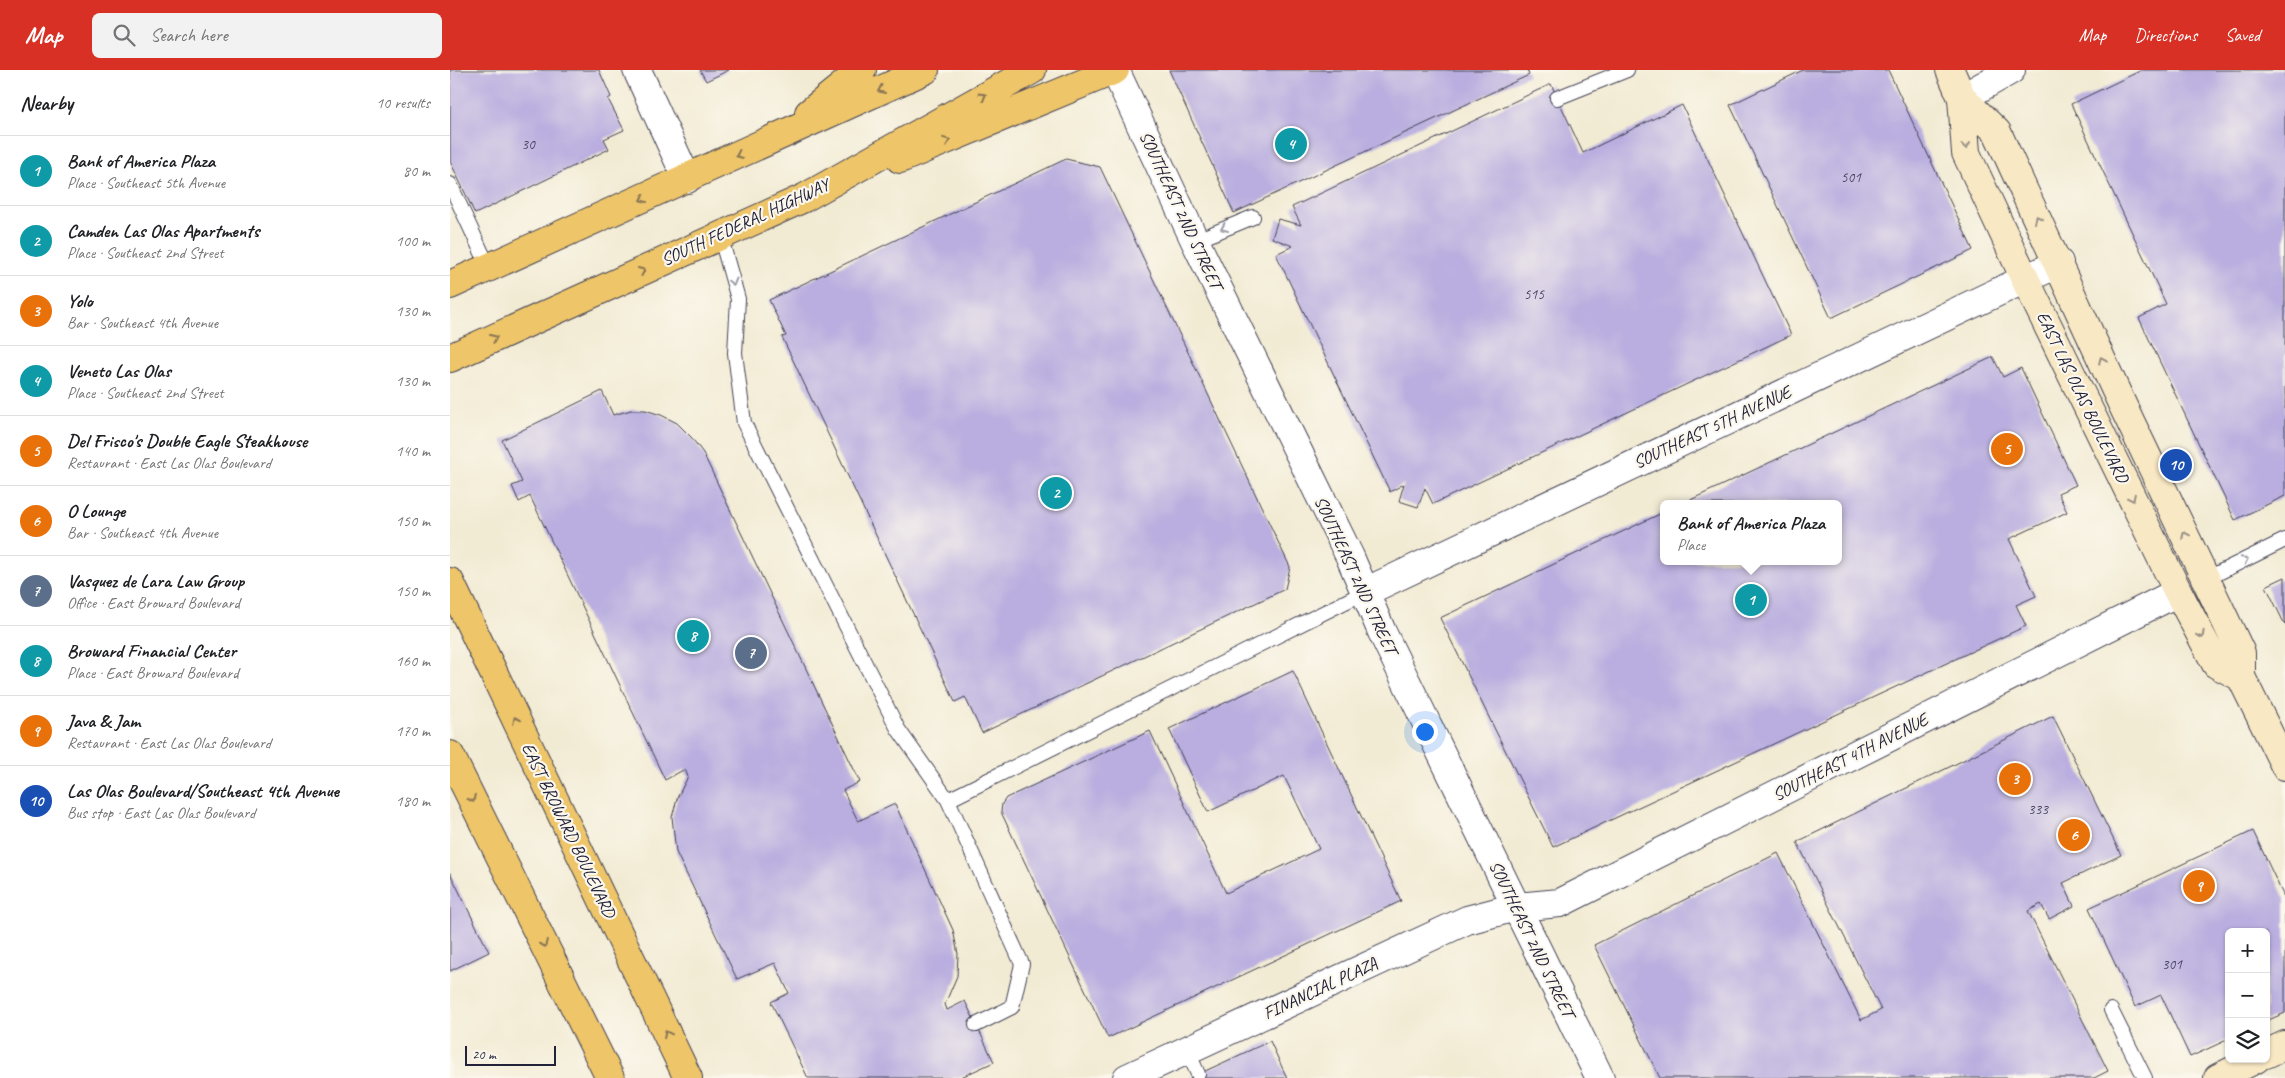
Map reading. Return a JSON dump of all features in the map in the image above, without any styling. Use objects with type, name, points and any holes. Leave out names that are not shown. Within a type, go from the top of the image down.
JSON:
[{"type":"main road","points":[[783,134],[862,70]]},
{"type":"main road","points":[[450,286],[925,70]]},
{"type":"main road","name":"SOUTH FEDERAL HIGHWAY","points":[[450,358],[804,198],[1032,70]]},
{"type":"main road","points":[[804,198],[1115,70]]},
{"type":"main road","name":"EAST LAS OLAS BOULEVARD","points":[[1950,70],[1962,98],[1966,153],[2025,279],[2178,592],[2216,664],[2241,677]]},
{"type":"main road","name":"EAST LAS OLAS BOULEVARD","points":[[1962,98],[1997,132],[2059,263],[2122,404],[2241,653],[2241,677],[2285,766]]},
{"type":"main road","name":"EAST BROWARD BOULEVARD","points":[[450,582],[688,1078]]},
{"type":"main road","points":[[450,755],[610,1078]]},
{"type":"main road","points":[[2270,1052],[2285,1045]]},
{"type":"main road","points":[[2218,1078],[2248,1063]]},
{"type":"street","points":[[637,70],[688,178]]},
{"type":"street","name":"SOUTHEAST 2ND STREET","points":[[1115,70],[1195,241],[1365,592],[1382,632],[1600,1078]]},
{"type":"street","points":[[1962,98],[2011,70]]},
{"type":"street","name":"SOUTHEAST 5TH AVENUE","points":[[1365,592],[2059,263]]},
{"type":"street","name":"SOUTHEAST 4TH AVENUE","points":[[1516,907],[1560,903],[2178,592]]},
{"type":"street","name":"FINANCIAL PLAZA","points":[[1127,1078],[1467,920],[1516,907]]},
{"type":"lane","points":[[1557,98],[1627,70]]},
{"type":"lane","points":[[450,184],[489,268]]},
{"type":"lane","points":[[1195,241],[1253,217]]},
{"type":"lane","points":[[720,235],[738,299],[735,353],[744,423],[898,729],[948,800],[1022,964],[1012,1007],[976,1025]]},
{"type":"lane","points":[[2206,579],[2285,540]]},
{"type":"lane","points":[[948,800],[1365,592]]},
{"type":"lane","points":[[2110,1010],[2145,1078]]},
{"type":"lane","points":[[1186,1050],[1198,1074]]},
{"type":"building","points":[[450,70],[599,70],[611,97],[608,99],[624,130],[604,139],[609,149],[475,214],[450,161]]},
{"type":"building","points":[[700,70],[729,70],[706,81]]},
{"type":"building","points":[[1169,70],[1527,70],[1529,75],[1234,213]]},
{"type":"building","points":[[1803,70],[1888,70],[1973,250],[1831,318],[1730,105]]},
{"type":"building","points":[[2142,70],[2285,70],[2285,496],[2235,520],[2139,318],[2166,304],[2071,104]]},
{"type":"building","points":[[1551,84],[1583,153],[1682,105],[1791,335],[1433,504],[1425,488],[1418,507],[1399,501],[1404,484],[1390,492],[1276,254],[1293,246],[1272,238],[1278,219],[1301,225],[1292,207]]},
{"type":"building","points":[[1066,159],[1100,167],[1290,567],[1285,589],[982,733],[965,697],[955,702],[782,337],[786,336],[769,300]]},
{"type":"building","points":[[1993,357],[2003,377],[2021,368],[2076,485],[2058,493],[2067,512],[2009,539],[2036,596],[2016,605],[2026,626],[1553,847],[1440,618],[1660,514],[1660,565],[1842,565],[1842,500],[1690,500]]},
{"type":"building","points":[[602,391],[613,415],[631,410],[645,410],[661,415],[677,423],[703,453],[860,782],[843,790],[858,821],[895,804],[953,930],[958,954],[957,976],[945,1004],[947,1010],[965,1001],[994,1062],[959,1078],[808,1078],[771,1002],[789,993],[775,963],[737,979],[676,852],[672,817],[678,796],[688,777],[685,769],[665,780],[530,496],[519,502],[512,486],[522,482],[502,440]]},
{"type":"building","points":[[2285,577],[2285,625],[2266,586]]},
{"type":"building","points":[[1293,671],[1401,901],[1108,1038],[1001,812],[1002,804],[1006,798],[1150,731],[1226,893],[1319,849],[1284,776],[1208,812],[1169,729]]},
{"type":"building","points":[[2053,716],[2121,855],[2063,883],[2074,906],[2049,919],[2041,904],[2028,911],[2108,1071],[2094,1078],[1660,1078],[1594,945],[1778,853],[1861,1020],[1881,1010],[1797,842]]},
{"type":"building","points":[[2253,831],[2285,899],[2285,1013],[2270,1019],[2270,928],[2225,928],[2225,1041],[2190,1057],[2161,995],[2135,1007],[2089,908]]},
{"type":"building","points":[[450,873],[489,952],[450,971]]},
{"type":"building","points":[[1270,1041],[1287,1078],[1190,1078]]},
{"type":"place","name":"Veneto Las Olas","points":[[1291,144]]},
{"type":"place","name":"Del Frisco's Double Eagle Steakhouse","points":[[2007,449]]},
{"type":"place","name":"Las Olas Boulevard/Southeast 4th Avenue","points":[[2176,465]]},
{"type":"place","name":"Camden Las Olas Apartments","points":[[1056,493]]},
{"type":"place","name":"Bank of America Plaza","points":[[1751,600]]},
{"type":"place","name":"Broward Financial Center","points":[[693,636]]},
{"type":"place","name":"Vasquez de Lara Law Group","points":[[751,653]]},
{"type":"place","name":"Yolo","points":[[2015,779]]},
{"type":"place","name":"O Lounge","points":[[2074,835]]},
{"type":"place","name":"Java & Jam","points":[[2199,886]]}]
